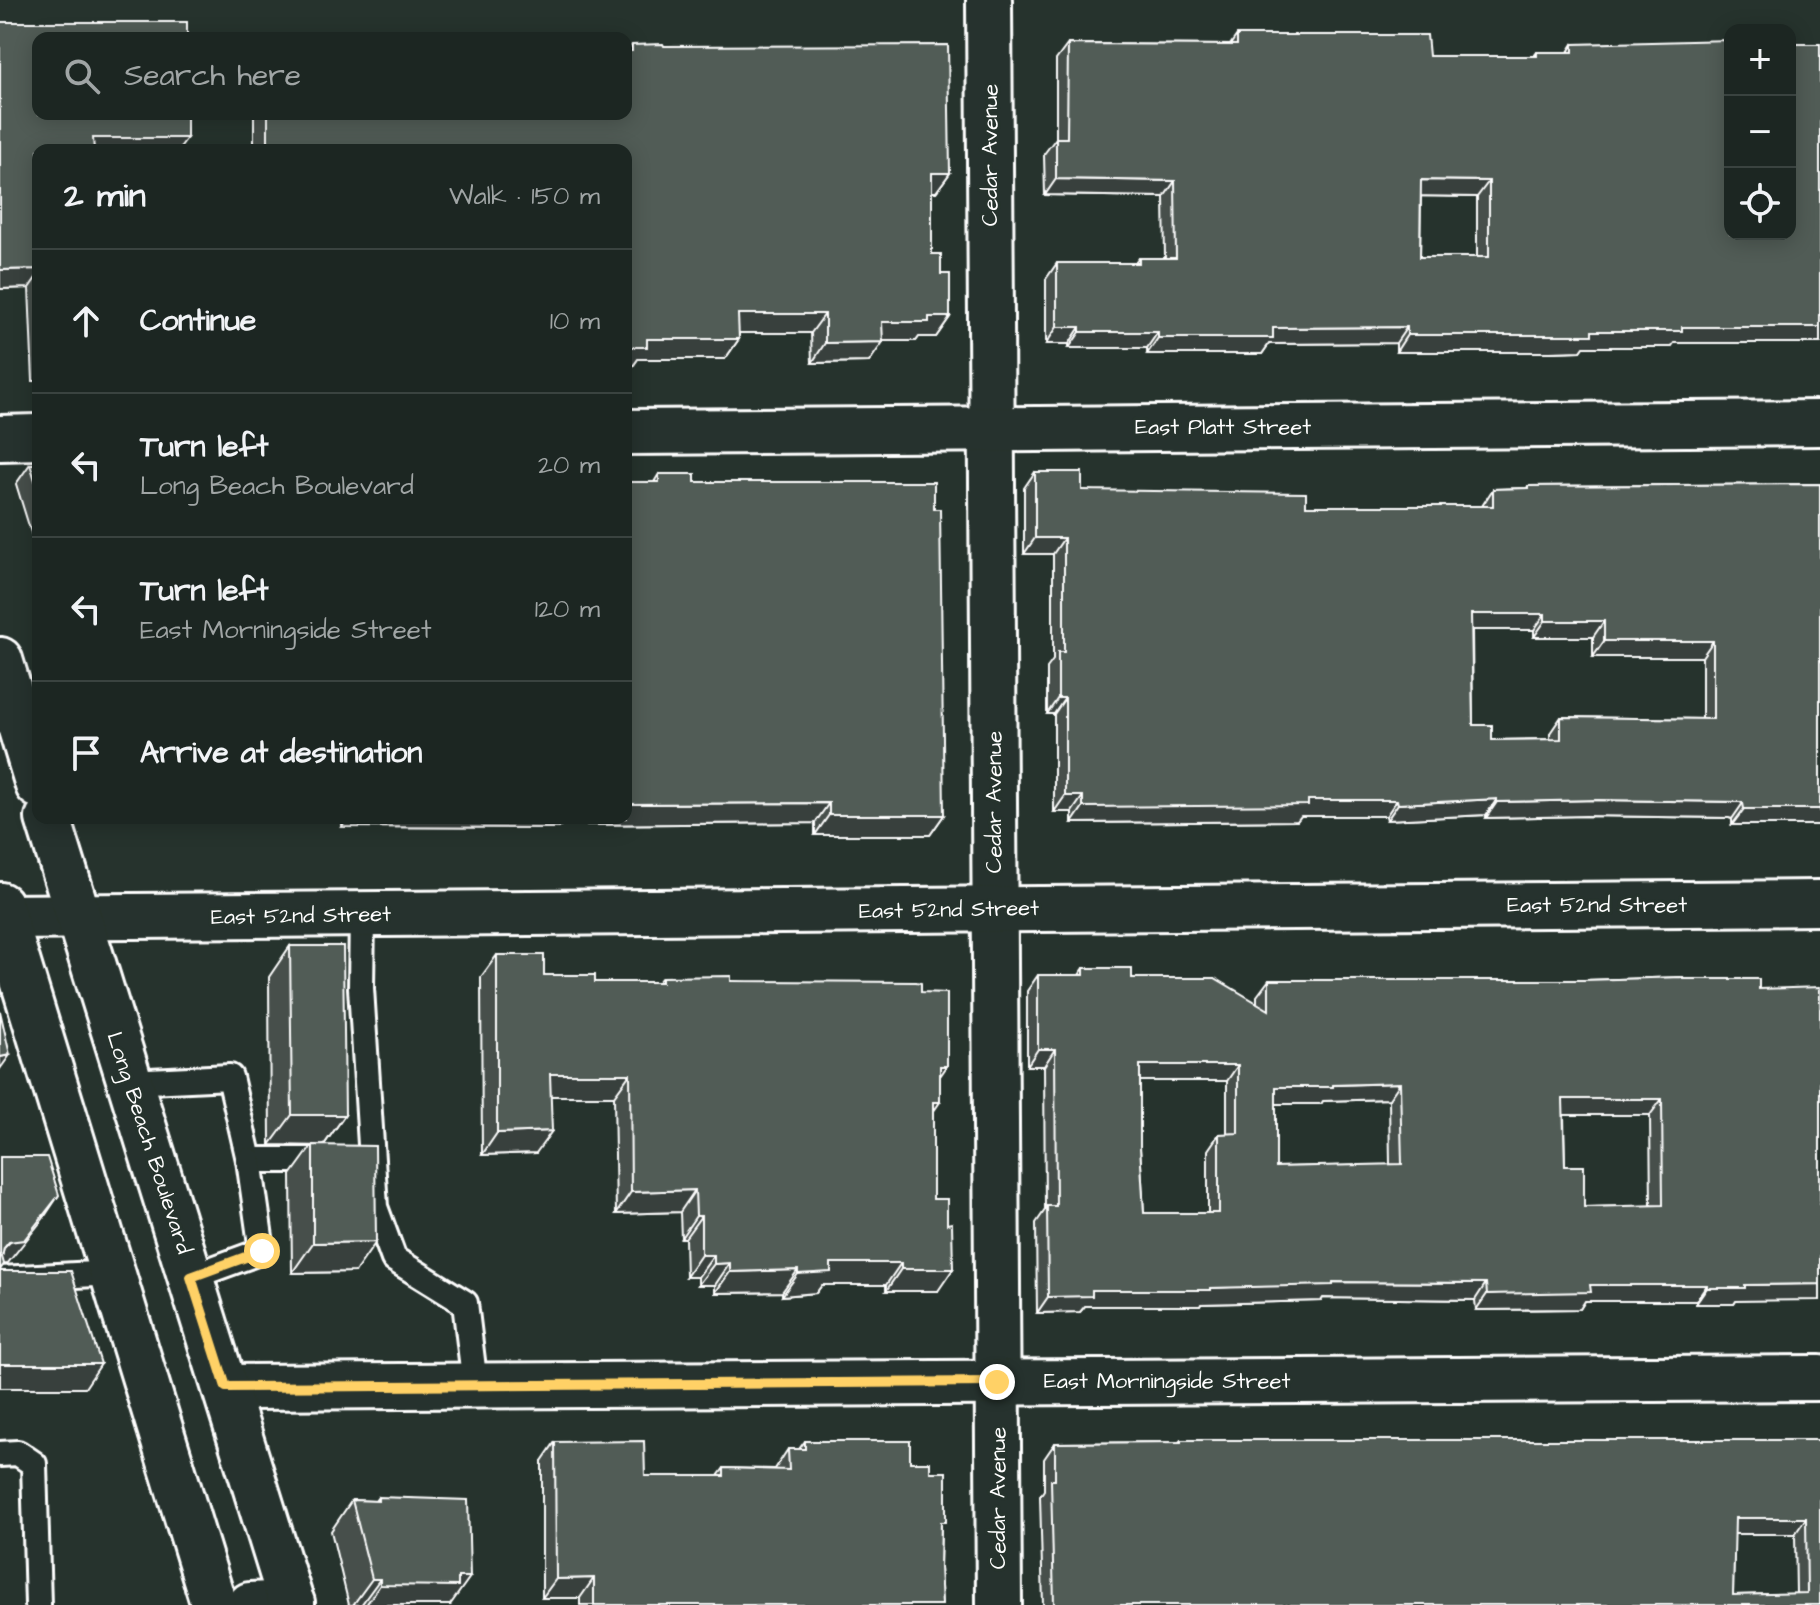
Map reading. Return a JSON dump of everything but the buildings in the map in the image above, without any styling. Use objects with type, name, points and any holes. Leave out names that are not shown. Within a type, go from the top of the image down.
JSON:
[{"type":"street","name":"Cedar Avenue","points":[[989,0],[999,1605]]},
{"type":"street","name":"East Platt Street","points":[[632,432],[1820,423]]},
{"type":"street","points":[[0,438],[32,437]]},
{"type":"street","points":[[0,660],[32,765]]},
{"type":"street","name":"Long Beach Boulevard","points":[[50,824],[226,1387],[278,1604]]},
{"type":"street","name":"East 52nd Street","points":[[1,913],[79,918],[1820,903]]},
{"type":"street","points":[[1,913],[214,1605]]},
{"type":"street","name":"East Morningside Street","points":[[226,1387],[1820,1378]]},
{"type":"lane","points":[[362,915],[361,988],[375,1207],[394,1259],[465,1303],[475,1385]]},
{"type":"lane","points":[[129,1082],[230,1077],[249,1160],[262,1251],[191,1277]]},
{"type":"lane","points":[[249,1160],[372,1161]]},
{"type":"lane","points":[[0,1279],[114,1273]]},
{"type":"lane","points":[[0,1454],[18,1453],[34,1464],[38,1605]]},
{"type":"route","points":[[262,1251],[191,1277],[226,1387],[997,1382]]}]
